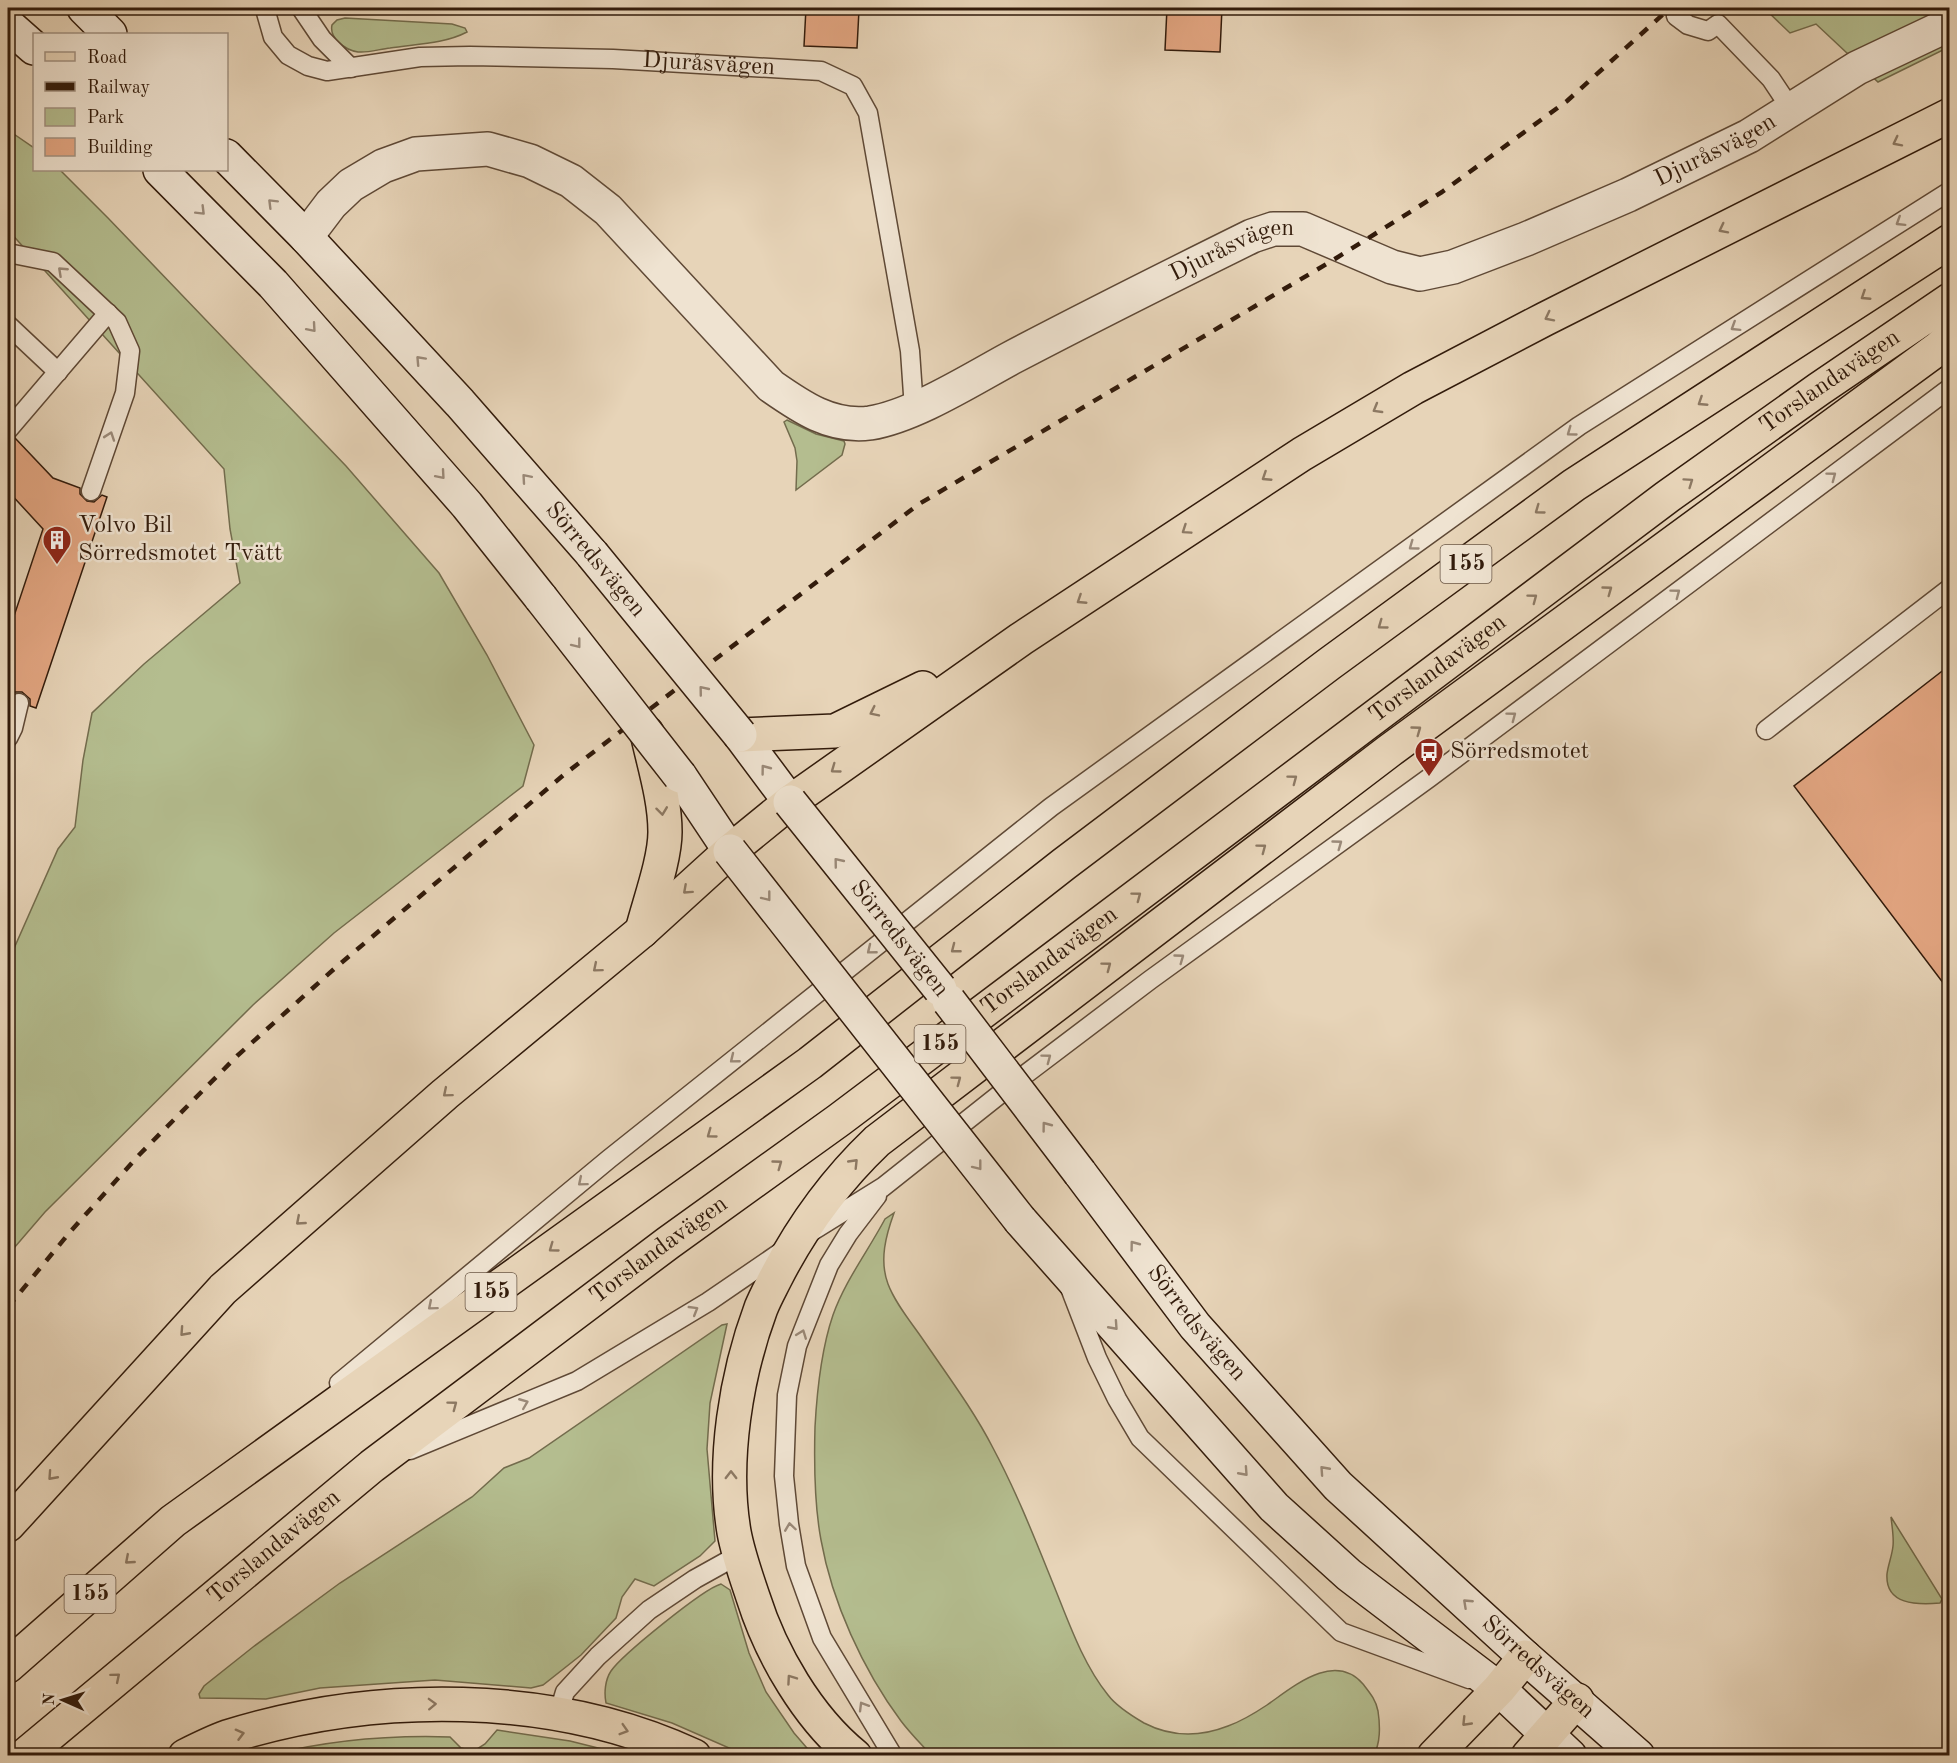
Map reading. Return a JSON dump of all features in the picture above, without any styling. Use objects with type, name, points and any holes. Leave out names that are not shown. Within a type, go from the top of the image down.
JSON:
[{"type":"main road","points":[[8,1525],[223,1288],[445,1094],[642,931],[730,851],[790,802],[1021,639],[1302,454],[1413,388],[1545,319],[1950,116]]},
{"type":"main road","name":"155","points":[[8,1666],[173,1521],[810,1063],[1073,857],[1329,664],[1574,485],[1950,241]]},
{"type":"main road","name":"Torslandavägen","points":[[24,1755],[372,1466],[668,1244],[839,1120],[1667,497],[1950,300]]},
{"type":"main road","points":[[855,1755],[836,1740],[787,1675],[762,1627],[734,1532],[730,1489],[736,1400],[761,1306],[793,1244],[849,1167],[877,1141],[1389,751],[1950,338]]},
{"type":"main road","points":[[740,735],[835,731],[1021,639]]},
{"type":"main road","points":[[642,931],[658,871],[665,833],[660,792],[647,733]]},
{"type":"main road","points":[[1434,1755],[1499,1689],[1525,1657]]},
{"type":"main road","points":[[1548,1749],[1577,1700]]},
{"type":"main road","points":[[185,1755],[226,1738],[260,1729],[373,1707],[437,1703],[483,1705],[558,1715],[622,1728],[694,1755]]},
{"type":"street","points":[[84,8],[109,33]]},
{"type":"street","name":"Djuråsvägen","points":[[306,237],[331,204],[351,185],[383,165],[416,154],[488,149],[530,161],[571,181],[608,210],[771,386],[803,408],[835,422],[870,423],[914,409],[1128,297],[1252,236],[1274,229],[1304,230],[1392,267],[1420,274],[1452,267],[1526,239],[1628,195],[1749,136],[1857,68],[1950,24]]},
{"type":"street","points":[[8,25],[33,47]]},
{"type":"street","name":"Sörredsvägen","points":[[228,158],[306,237],[460,403],[592,554],[740,735],[790,802],[950,1001],[1195,1326],[1338,1486],[1525,1657],[1638,1755]]},
{"type":"street","name":"Sörredsvägen","points":[[161,171],[273,284],[467,504],[688,786],[730,851],[1020,1220],[1061,1267],[1274,1507],[1349,1575],[1499,1689],[1548,1749]]},
{"type":"lane","points":[[302,8],[322,39],[351,68]]},
{"type":"lane","name":"Djuråsvägen","points":[[265,9],[273,37],[288,55],[308,66],[327,71],[420,57],[613,59],[820,71],[853,86],[867,113],[910,351],[914,409]]},
{"type":"lane","name":"Djuråsvägen","points":[[1676,16],[1688,26],[1708,31],[1718,24],[1771,79],[1791,109]]},
{"type":"lane","points":[[173,1521],[618,1152],[1051,807],[1579,426],[1950,191]]},
{"type":"lane","points":[[11,253],[53,262],[117,322],[130,351],[125,393],[91,491]]},
{"type":"lane","points":[[8,430],[108,313]]},
{"type":"lane","points":[[8,326],[58,372]]},
{"type":"lane","points":[[372,1466],[577,1381],[708,1302],[883,1187],[1014,1083],[1150,980],[1429,778],[1950,388]]},
{"type":"lane","points":[[1766,730],[1950,588]]},
{"type":"lane","points":[[8,738],[20,703]]},
{"type":"lane","points":[[883,1187],[848,1234],[829,1265],[797,1346],[787,1395],[784,1476],[796,1566],[822,1638],[893,1755]]},
{"type":"lane","points":[[1061,1267],[1097,1359],[1140,1438],[1325,1617],[1341,1632],[1499,1689]]},
{"type":"lane","points":[[558,1715],[566,1692],[598,1656],[649,1610],[695,1579],[740,1554]]},
{"type":"green space","points":[[1764,8],[1949,8],[1949,47],[1878,82],[1816,24],[1790,33]]},
{"type":"green space","points":[[345,18],[452,24],[465,28],[467,32],[439,41],[358,52],[343,46],[333,34],[332,25],[337,20]]},
{"type":"green space","points":[[8,130],[33,147],[33,171],[61,171],[346,466],[439,573],[487,655],[534,745],[523,786],[334,933],[253,1005],[45,1212],[8,1255],[8,962],[58,849],[75,827],[83,760],[92,713],[144,664],[240,583],[230,529],[224,469],[8,230]]},
{"type":"green space","points":[[787,420],[816,434],[844,441],[845,444],[842,455],[796,490],[797,461],[795,448],[784,422]]},
{"type":"green space","points":[[894,1213],[886,1239],[884,1257],[885,1275],[891,1292],[986,1434],[1018,1499],[1077,1643],[1099,1683],[1112,1699],[1130,1714],[1154,1728],[1175,1733],[1196,1734],[1217,1730],[1243,1719],[1314,1675],[1327,1671],[1339,1671],[1352,1675],[1363,1684],[1376,1703],[1379,1734],[1373,1755],[931,1755],[912,1734],[874,1680],[841,1611],[821,1540],[815,1484],[817,1399],[829,1328],[850,1278],[885,1219]]},
{"type":"green space","points":[[727,1324],[710,1403],[707,1449],[715,1541],[700,1556],[654,1586],[635,1579],[622,1597],[616,1618],[581,1655],[543,1685],[531,1688],[435,1680],[320,1688],[266,1699],[200,1698],[199,1694],[204,1686],[340,1583],[472,1497],[504,1468],[529,1458],[722,1325]]},
{"type":"green space","points":[[1891,1517],[1942,1599],[1940,1603],[1922,1604],[1904,1601],[1891,1592],[1887,1574],[1893,1543]]},
{"type":"green space","points":[[721,1584],[730,1590],[749,1653],[766,1692],[794,1733],[813,1755],[745,1755],[672,1723],[606,1703],[607,1678],[618,1663],[681,1610]]},
{"type":"green space","points":[[497,1730],[570,1741],[626,1755],[270,1755],[337,1742],[404,1737],[450,1737],[461,1748],[474,1751],[485,1744]]},
{"type":"building","points":[[806,8],[859,10],[857,48],[804,46]]},
{"type":"building","points":[[1167,8],[1222,8],[1220,52],[1165,50]]},
{"type":"building","name":"Volvo Bil Sörredsmotet Tvätt","points":[[15,438],[53,478],[80,488],[80,494],[87,501],[94,502],[102,495],[107,497],[36,708],[30,706],[30,699],[22,692],[15,692],[8,699],[8,634],[43,529],[8,491],[8,441]]},
{"type":"building","points":[[1950,665],[1950,992],[1794,786]]},
{"type":"railway","points":[[8,1307],[70,1232],[139,1155],[237,1056],[334,969],[566,773],[919,504],[1330,262],[1442,192],[1567,101],[1670,8]]},
{"type":"place","name":"Volvo Bil Sörredsmotet Tvätt","points":[[57,566]]},
{"type":"place","name":"Sörredsmotet","points":[[1429,778]]}]
